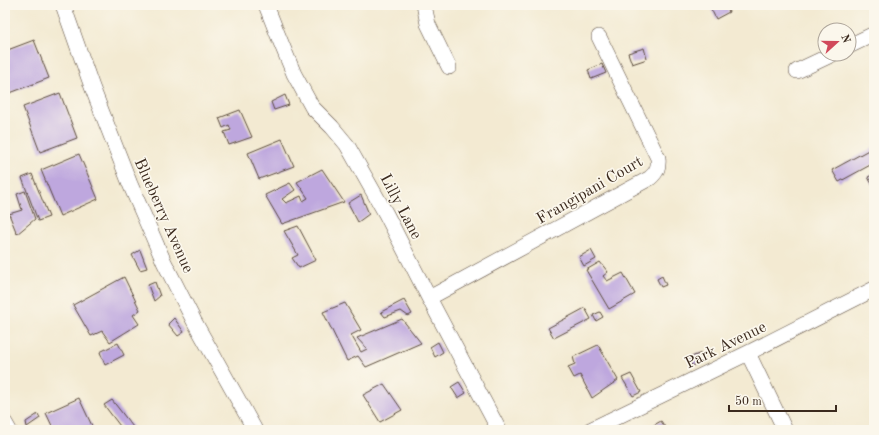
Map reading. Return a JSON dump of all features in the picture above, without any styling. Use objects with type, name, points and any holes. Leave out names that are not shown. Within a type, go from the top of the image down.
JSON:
[{"type":"street","name":"Blueberry Avenue","points":[[63,5],[92,87],[130,184],[164,262],[194,321],[255,430]]},
{"type":"street","name":"Lilly Lane","points":[[266,5],[294,74],[312,107],[347,145],[386,214],[499,430]]},
{"type":"street","points":[[424,5],[428,24],[449,68]]},
{"type":"street","points":[[857,42],[874,34]]},
{"type":"street","name":"Frangipani Court","points":[[429,298],[643,182],[656,173],[659,166],[658,158],[599,37]]},
{"type":"street","points":[[797,71],[817,61]]},
{"type":"street","name":"Park Avenue","points":[[590,430],[748,353],[874,289]]},
{"type":"street","points":[[748,353],[785,430]]},
{"type":"street","points":[[5,423],[9,430]]},
{"type":"building","points":[[709,5],[726,5],[729,12],[716,19]]},
{"type":"building","points":[[34,40],[49,78],[10,93],[5,79],[5,51]]},
{"type":"building","points":[[644,48],[647,59],[632,64],[628,53]]},
{"type":"building","points":[[602,64],[606,73],[591,79],[588,70]]},
{"type":"building","points":[[60,93],[77,138],[40,152],[23,107]]},
{"type":"building","points":[[285,95],[289,105],[274,110],[271,102]]},
{"type":"building","points":[[240,110],[252,137],[229,145],[224,132],[231,130],[229,125],[223,128],[219,118]]},
{"type":"building","points":[[282,139],[294,166],[259,179],[248,153]]},
{"type":"building","points":[[874,147],[874,163],[839,182],[832,170]]},
{"type":"building","points":[[79,154],[98,199],[60,216],[41,170]]},
{"type":"building","points":[[322,169],[344,202],[282,224],[265,195],[290,183],[295,190],[282,199],[286,203],[301,196],[303,201],[308,198],[297,182]]},
{"type":"building","points":[[32,174],[49,217],[38,221],[22,178]]},
{"type":"building","points":[[874,174],[874,188],[868,177]]},
{"type":"building","points":[[25,191],[35,219],[17,234],[9,214],[22,210],[17,194]]},
{"type":"building","points":[[361,195],[369,214],[358,222],[348,203]]},
{"type":"building","points":[[298,226],[316,260],[299,268],[292,258],[298,255],[284,231]]},
{"type":"building","points":[[140,250],[147,268],[140,270],[132,255]]},
{"type":"building","points":[[591,250],[596,259],[584,266],[579,257]]},
{"type":"building","points":[[600,262],[608,272],[603,276],[607,281],[623,273],[635,294],[609,309],[586,270]]},
{"type":"building","points":[[662,276],[666,285],[661,287],[657,279]]},
{"type":"building","points":[[124,277],[140,310],[133,315],[139,324],[110,342],[102,331],[91,336],[73,305]]},
{"type":"building","points":[[155,282],[160,296],[154,301],[148,285]]},
{"type":"building","points":[[404,300],[412,314],[408,316],[401,311],[385,317],[381,312]]},
{"type":"building","points":[[345,303],[361,330],[351,335],[361,352],[367,349],[357,338],[402,319],[421,343],[366,367],[358,356],[347,361],[323,312]]},
{"type":"building","points":[[585,308],[591,319],[554,338],[548,328]]},
{"type":"building","points":[[600,312],[603,317],[596,321],[593,315]]},
{"type":"building","points":[[174,318],[184,332],[178,336],[168,324]]},
{"type":"building","points":[[438,342],[443,352],[435,357],[430,347]]},
{"type":"building","points":[[118,343],[124,355],[105,365],[100,352]]},
{"type":"building","points":[[598,345],[618,380],[592,398],[580,375],[574,378],[568,367],[575,364],[573,357]]},
{"type":"building","points":[[701,353],[704,361],[692,366],[689,358]]},
{"type":"building","points":[[631,374],[641,392],[633,396],[622,378]]},
{"type":"building","points":[[459,382],[466,393],[458,398],[451,387]]},
{"type":"building","points":[[384,384],[402,410],[380,422],[363,395]]},
{"type":"building","points":[[79,398],[94,430],[54,430],[46,413]]},
{"type":"building","points":[[112,400],[133,427],[130,430],[123,430],[104,405]]},
{"type":"building","points":[[38,414],[40,418],[27,427],[26,422]]},
{"type":"building","points":[[661,421],[667,430],[657,430],[654,425]]}]
